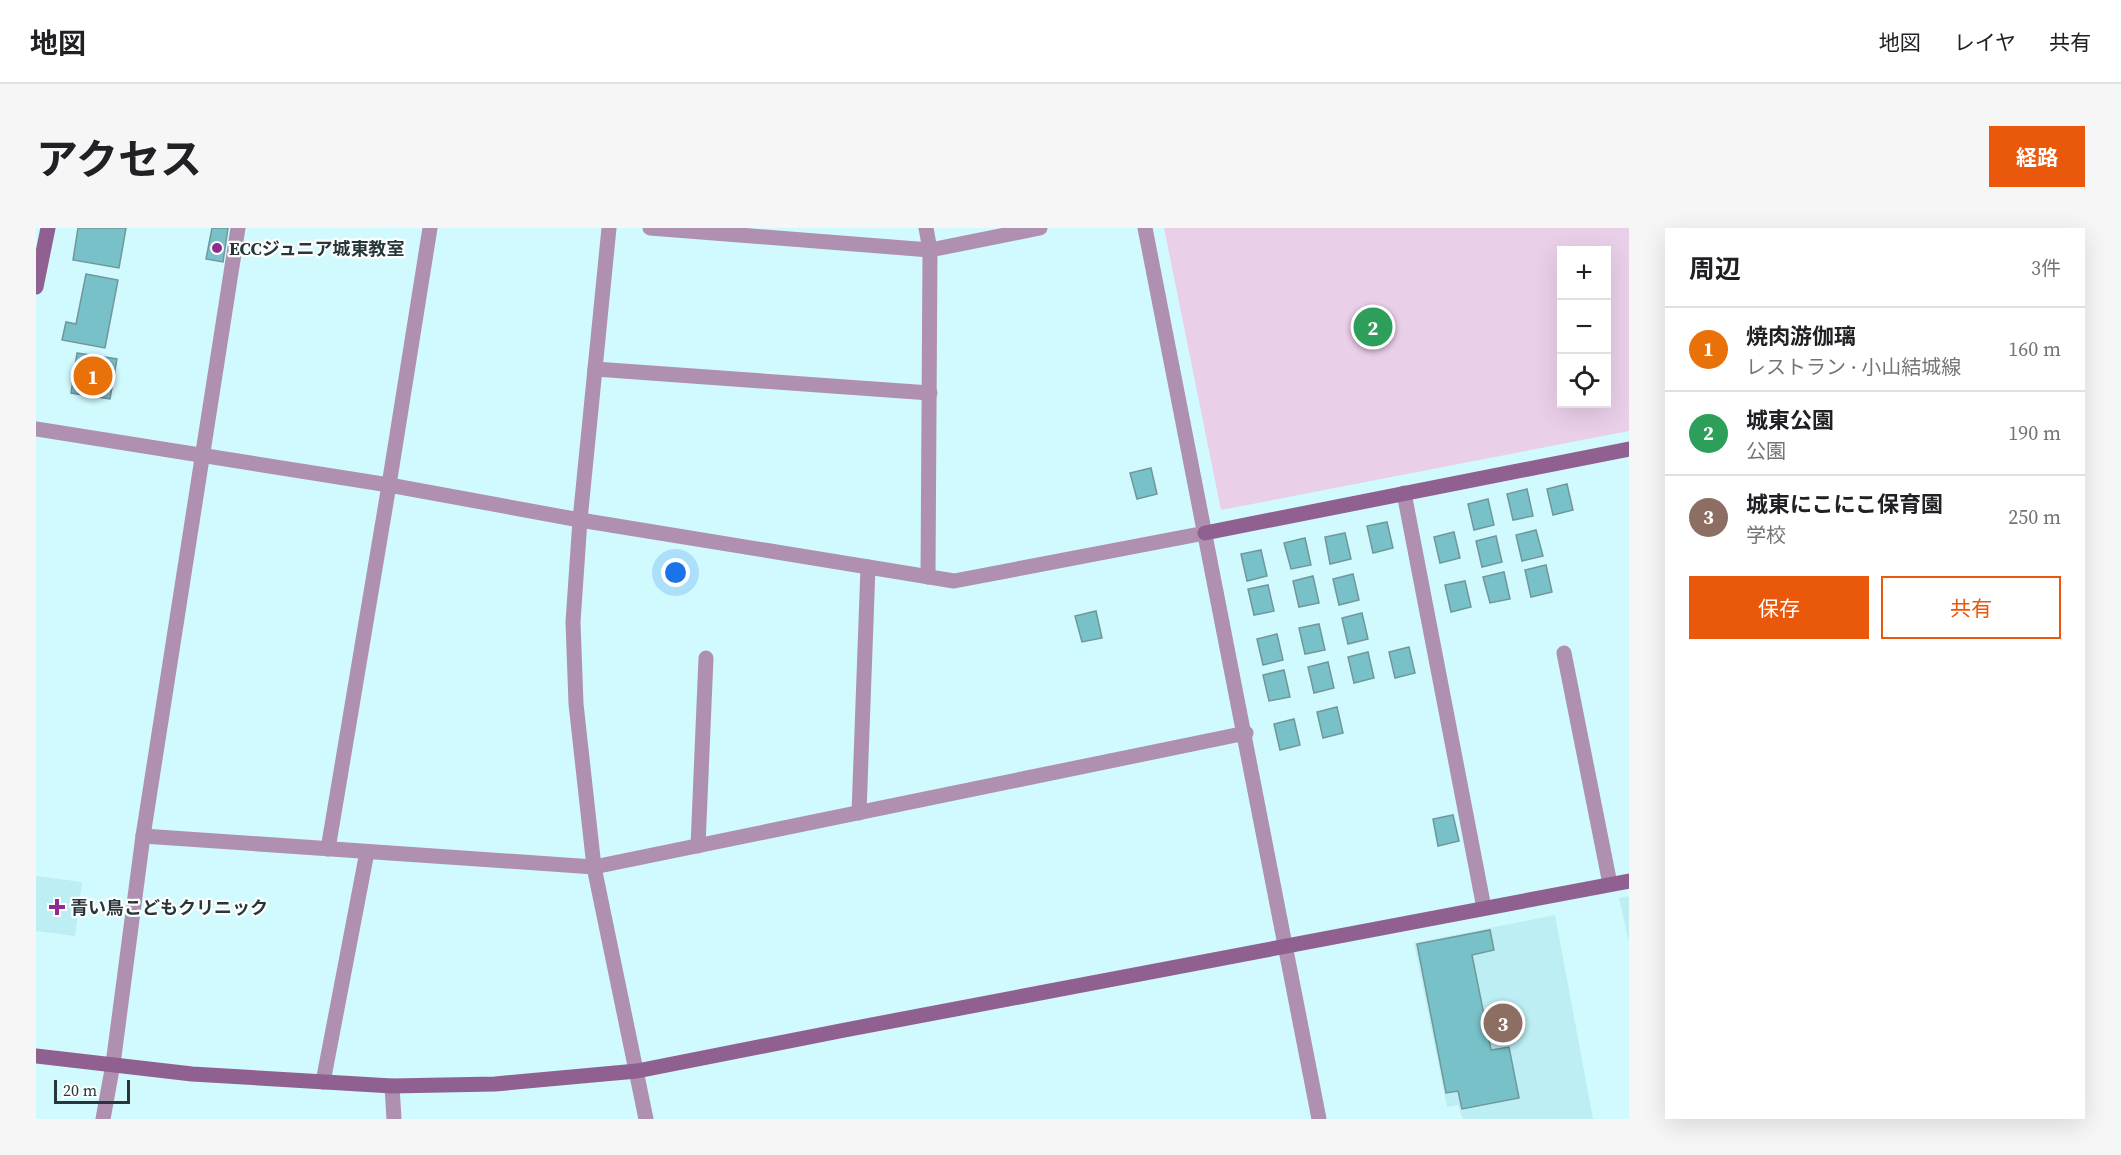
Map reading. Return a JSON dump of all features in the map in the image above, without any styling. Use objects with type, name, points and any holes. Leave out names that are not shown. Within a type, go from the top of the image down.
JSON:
[{"type":"street","points":[[36,287],[48,228]]},
{"type":"street","points":[[103,1119],[113,1065],[143,836],[238,228]]},
{"type":"street","points":[[328,849],[430,228]]},
{"type":"street","points":[[609,228],[580,520],[573,622],[576,704],[594,867],[646,1119]]},
{"type":"street","points":[[650,228],[930,250],[1040,228]]},
{"type":"street","points":[[926,228],[930,250],[928,577]]},
{"type":"street","points":[[1145,228],[1204,533],[1246,734],[1319,1119]]},
{"type":"street","points":[[595,369],[930,393]]},
{"type":"street","points":[[36,429],[389,485],[580,520],[954,581],[1629,449]]},
{"type":"street","points":[[1404,493],[1484,908]]},
{"type":"street","points":[[859,813],[868,567]]},
{"type":"street","points":[[1564,653],[1610,884]]},
{"type":"street","points":[[698,846],[706,658]]},
{"type":"street","points":[[143,836],[594,867],[1246,734]]},
{"type":"street","points":[[323,1082],[367,852]]},
{"type":"street","points":[[36,1056],[192,1074],[392,1086],[495,1084],[637,1071],[1629,881]]},
{"type":"street","points":[[392,1086],[394,1119]]},
{"type":"shaded area","points":[[1164,228],[1629,228],[1629,431],[1221,510]]},
{"type":"shaded area","name":"青い鳥こどもクリニック","points":[[36,876],[82,882],[75,936],[36,931]]},
{"type":"shaded area","points":[[1629,896],[1629,943],[1619,898]]},
{"type":"shaded area","points":[[1555,915],[1593,1119],[1463,1119],[1458,1105],[1447,1107],[1414,943]]},
{"type":"building","points":[[78,228],[126,228],[119,268],[73,260]]},
{"type":"building","name":"ECCジュニア城東教室","points":[[212,228],[228,228],[223,262],[206,259]]},
{"type":"building","points":[[86,274],[118,280],[105,348],[62,340],[66,322],[76,324]]},
{"type":"building","points":[[77,353],[117,359],[110,399],[71,393]]},
{"type":"building","points":[[1151,468],[1157,494],[1137,499],[1130,473]]},
{"type":"building","points":[[1567,484],[1573,510],[1553,515],[1547,489]]},
{"type":"building","points":[[1527,489],[1533,516],[1513,520],[1507,494]]},
{"type":"building","points":[[1488,499],[1494,525],[1474,530],[1468,504]]},
{"type":"building","points":[[1387,522],[1393,548],[1373,553],[1367,526]]},
{"type":"building","points":[[1536,530],[1543,556],[1522,561],[1516,535]]},
{"type":"building","points":[[1454,532],[1460,558],[1440,563],[1434,537]]},
{"type":"building","points":[[1345,533],[1351,559],[1330,564],[1325,537]]},
{"type":"building","points":[[1496,536],[1502,562],[1482,567],[1476,541]]},
{"type":"building","points":[[1305,538],[1311,565],[1291,569],[1284,543]]},
{"type":"building","points":[[1261,550],[1267,576],[1247,581],[1241,554]]},
{"type":"building","points":[[1546,565],[1552,592],[1531,597],[1525,570]]},
{"type":"building","points":[[1504,572],[1510,599],[1490,603],[1483,577]]},
{"type":"building","points":[[1353,574],[1359,600],[1339,605],[1333,579]]},
{"type":"building","points":[[1313,576],[1319,603],[1299,607],[1293,581]]},
{"type":"building","points":[[1465,581],[1471,607],[1451,612],[1445,585]]},
{"type":"building","points":[[1268,585],[1274,611],[1254,615],[1248,589]]},
{"type":"building","points":[[1096,611],[1102,638],[1082,642],[1075,616]]},
{"type":"building","points":[[1362,613],[1368,639],[1348,644],[1342,618]]},
{"type":"building","points":[[1319,624],[1325,650],[1305,654],[1299,628]]},
{"type":"building","points":[[1277,634],[1283,660],[1263,665],[1257,639]]},
{"type":"building","points":[[1409,647],[1415,673],[1395,678],[1389,652]]},
{"type":"building","points":[[1368,652],[1374,678],[1354,683],[1348,657]]},
{"type":"building","points":[[1328,662],[1334,688],[1314,693],[1308,667]]},
{"type":"building","points":[[1284,670],[1290,697],[1269,701],[1263,675]]},
{"type":"building","points":[[1337,707],[1343,733],[1323,738],[1317,712]]},
{"type":"building","points":[[1294,719],[1300,745],[1280,750],[1274,724]]},
{"type":"building","points":[[1453,815],[1459,841],[1438,846],[1433,819]]},
{"type":"building","points":[[1490,930],[1494,950],[1472,955],[1491,1050],[1509,1047],[1519,1098],[1462,1109],[1458,1091],[1446,1093],[1417,944]]},
{"type":"place","name":"ECCジュニア城東教室","points":[[217,248]]},
{"type":"place","name":"城東公園","points":[[1373,327]]},
{"type":"place","name":"焼肉游伽璃","points":[[93,376]]},
{"type":"place","name":"青い鳥こどもクリニック","points":[[57,907]]},
{"type":"place","name":"城東にこにこ保育園","points":[[1503,1023]]}]
